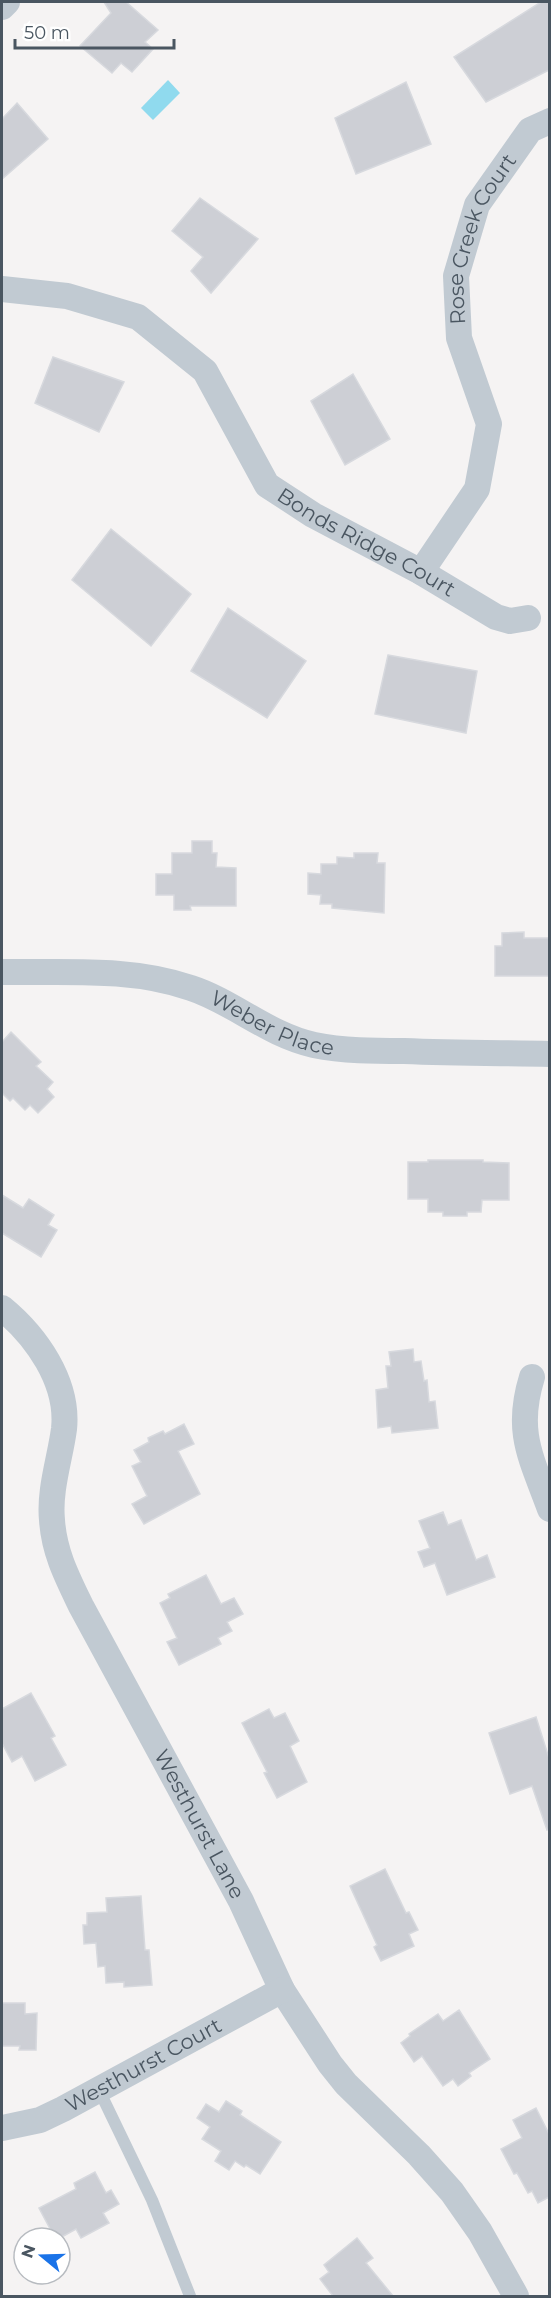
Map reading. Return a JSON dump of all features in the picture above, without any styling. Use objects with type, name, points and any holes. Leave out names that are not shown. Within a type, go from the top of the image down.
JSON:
[{"type":"street","points":[[2,7],[7,2]]},
{"type":"street","name":"Rose Creek Court","points":[[421,572],[477,489],[489,424],[459,338],[456,276],[477,205],[531,130],[549,121]]},
{"type":"street","name":"Bonds Ridge Court","points":[[2,289],[67,296],[138,317],[205,371],[267,485],[313,515],[421,572],[496,617],[510,621],[528,618]]},
{"type":"street","name":"Weber Place","points":[[2,972],[128,975],[160,979],[192,988],[219,1000],[279,1034],[312,1044],[346,1050],[549,1054]]},
{"type":"street","name":"Westhurst Lane","points":[[2,1308],[19,1322],[37,1343],[50,1365],[59,1390],[64,1427],[51,1505],[55,1546],[59,1560],[81,1606],[241,1901],[282,1990],[330,2064],[346,2084],[419,2155],[452,2192],[480,2232],[516,2296]]},
{"type":"street","points":[[532,1377],[525,1399],[523,1425],[527,1447],[549,1509]]},
{"type":"street","name":"Westhurst Court","points":[[2,2128],[40,2120],[282,1990]]},
{"type":"lane","points":[[99,2090],[152,2200],[190,2296]]},
{"type":"water","points":[[168,80],[180,93],[153,120],[141,108]]},
{"type":"building","points":[[104,2],[126,2],[158,30],[145,42],[153,49],[132,72],[121,63],[112,73],[80,46],[111,13]]},
{"type":"building","points":[[541,2],[549,2],[549,70],[486,102],[454,57]]},
{"type":"building","points":[[406,82],[431,144],[356,174],[335,118]]},
{"type":"building","points":[[17,103],[48,139],[2,179],[2,119]]},
{"type":"building","points":[[200,198],[258,239],[211,293],[191,271],[203,257],[172,231]]},
{"type":"building","points":[[53,357],[124,382],[99,432],[35,403]]},
{"type":"building","points":[[353,374],[390,439],[345,465],[311,401]]},
{"type":"building","points":[[111,529],[191,594],[151,646],[72,580]]},
{"type":"building","points":[[228,608],[306,661],[267,718],[191,671]]},
{"type":"building","points":[[388,655],[477,671],[466,733],[375,714]]},
{"type":"building","points":[[192,841],[212,841],[212,853],[217,853],[216,867],[236,868],[236,906],[190,906],[191,910],[174,910],[174,895],[156,895],[156,874],[172,874],[172,853],[192,853]]},
{"type":"building","points":[[354,853],[378,853],[377,863],[385,863],[384,913],[332,908],[332,904],[320,904],[321,895],[308,894],[308,873],[321,874],[321,864],[337,864],[337,857],[354,858]]},
{"type":"building","points":[[524,932],[524,938],[549,938],[549,976],[495,976],[495,946],[502,946],[502,933]]},
{"type":"building","points":[[11,1032],[41,1062],[36,1066],[53,1082],[47,1089],[54,1097],[38,1113],[30,1105],[25,1110],[13,1098],[10,1101],[2,1093],[2,1042]]},
{"type":"building","points":[[428,1160],[483,1160],[483,1162],[509,1163],[509,1200],[482,1200],[481,1212],[467,1212],[467,1216],[443,1216],[443,1212],[428,1212],[428,1199],[408,1199],[408,1162],[428,1162]]},
{"type":"building","points":[[2,1195],[23,1208],[29,1199],[54,1215],[48,1225],[57,1230],[41,1257],[2,1233]]},
{"type":"building","points":[[413,1349],[414,1362],[421,1361],[424,1381],[427,1380],[429,1402],[435,1401],[438,1428],[392,1433],[391,1426],[378,1428],[376,1390],[388,1388],[386,1366],[391,1366],[389,1352]]},
{"type":"building","points":[[184,1424],[194,1444],[178,1451],[200,1494],[144,1524],[132,1504],[147,1496],[132,1466],[141,1462],[134,1450],[149,1442],[148,1438],[163,1431],[165,1434]]},
{"type":"building","points":[[443,1512],[448,1525],[461,1520],[476,1560],[487,1555],[495,1577],[447,1595],[435,1563],[424,1567],[418,1552],[430,1548],[419,1521]]},
{"type":"building","points":[[206,1575],[221,1604],[234,1598],[243,1614],[227,1622],[232,1631],[218,1638],[221,1644],[179,1665],[167,1642],[177,1638],[160,1603],[170,1598],[168,1594]]},
{"type":"building","points":[[31,1693],[55,1736],[51,1738],[66,1765],[35,1781],[22,1756],[12,1762],[2,1743],[2,1709]]},
{"type":"building","points":[[269,1709],[274,1718],[285,1713],[299,1741],[290,1746],[307,1782],[277,1798],[264,1773],[267,1772],[242,1723]]},
{"type":"building","points":[[536,1717],[549,1758],[549,1829],[547,1830],[532,1786],[510,1794],[489,1733]]},
{"type":"building","points":[[385,1869],[406,1913],[409,1912],[418,1930],[409,1934],[414,1946],[381,1961],[374,1947],[377,1945],[350,1886]]},
{"type":"building","points":[[141,1896],[145,1950],[149,1950],[152,1985],[124,1987],[124,1982],[106,1983],[105,1966],[98,1967],[96,1943],[84,1944],[83,1925],[87,1925],[87,1913],[107,1912],[106,1898]]},
{"type":"building","points":[[2,2003],[25,2003],[25,2014],[37,2013],[36,2050],[19,2050],[20,2046],[2,2046]]},
{"type":"building","points":[[459,2010],[490,2059],[469,2073],[471,2076],[458,2086],[453,2079],[443,2086],[422,2056],[414,2062],[401,2043],[410,2036],[409,2034],[438,2014],[443,2021]]},
{"type":"building","points":[[226,2101],[242,2111],[240,2115],[281,2142],[260,2174],[235,2161],[229,2170],[215,2161],[221,2151],[202,2139],[210,2127],[197,2118],[206,2104],[219,2112]]},
{"type":"building","points":[[536,2108],[549,2134],[549,2197],[538,2203],[532,2191],[528,2193],[517,2173],[514,2174],[501,2149],[522,2138],[513,2120]]},
{"type":"building","points":[[95,2172],[106,2193],[111,2190],[119,2204],[103,2213],[109,2223],[81,2238],[76,2229],[72,2231],[72,2226],[49,2226],[39,2208],[76,2189],[74,2183]]},
{"type":"building","points":[[357,2238],[373,2258],[366,2263],[393,2296],[333,2296],[320,2279],[329,2272],[324,2265]]}]
